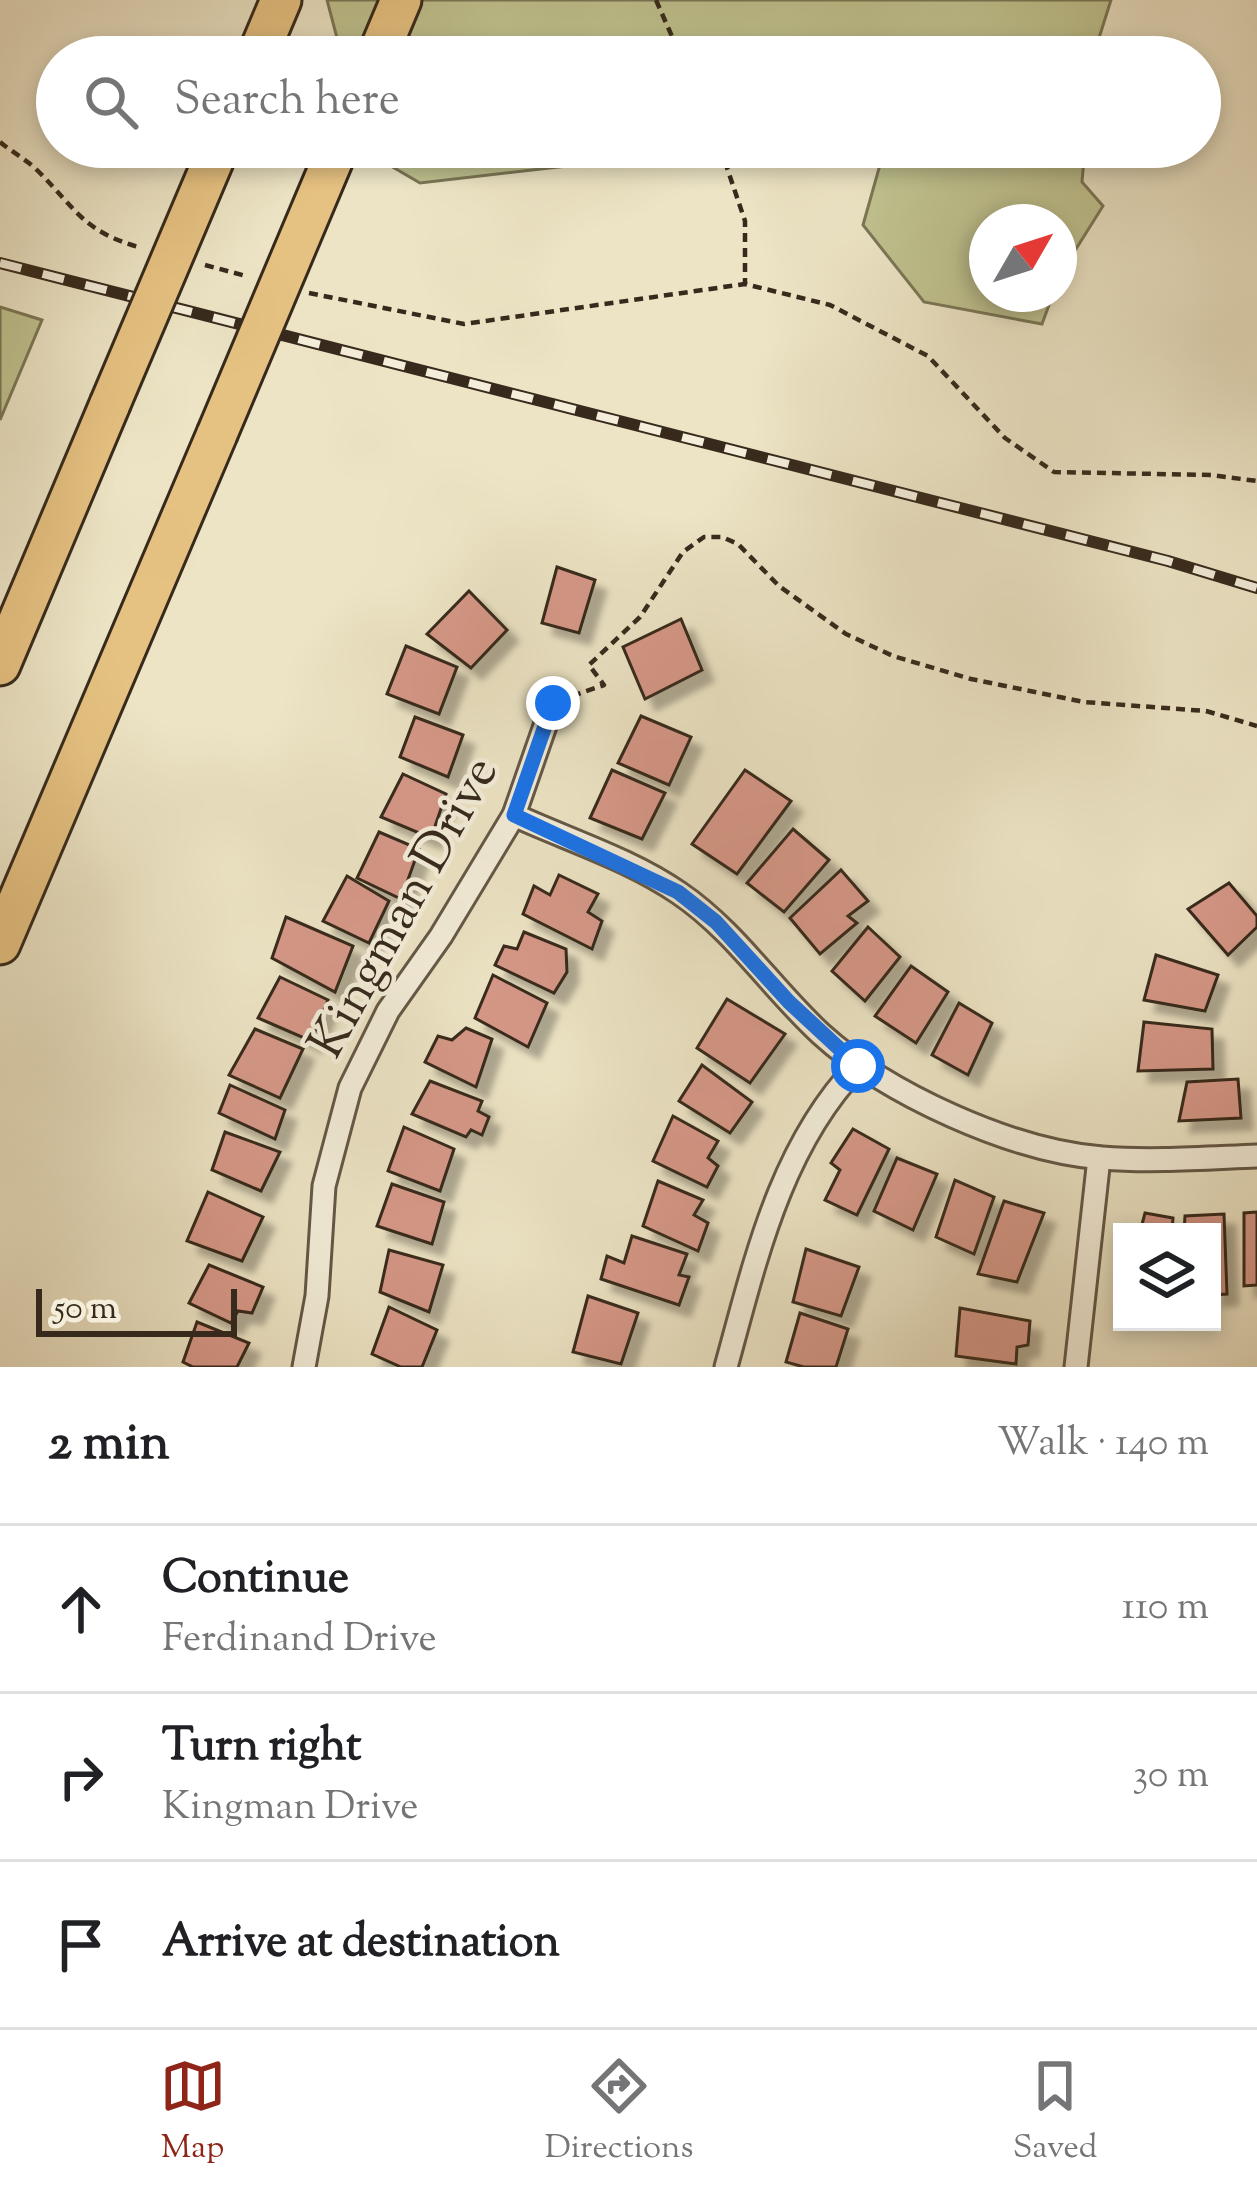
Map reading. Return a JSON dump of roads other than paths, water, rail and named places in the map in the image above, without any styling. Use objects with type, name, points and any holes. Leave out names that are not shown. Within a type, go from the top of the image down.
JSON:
[{"type":"highway","points":[[266,36],[281,0]]},
{"type":"highway","points":[[385,36],[401,0]]},
{"type":"highway","points":[[0,664],[210,168]]},
{"type":"highway","points":[[0,944],[329,168]]},
{"type":"street","name":"Kingman Drive","points":[[304,1367],[317,1296],[324,1186],[350,1088],[388,1011],[442,936],[514,815],[553,703]]},
{"type":"street","points":[[514,815],[678,892],[716,922],[805,1018],[858,1066],[911,1096],[975,1125],[1100,1158],[1257,1156]]},
{"type":"street","points":[[726,1367],[757,1253],[787,1173],[817,1119],[858,1066]]},
{"type":"street","points":[[1076,1367],[1100,1158]]},
{"type":"railway","points":[[0,263],[1168,561],[1257,588]]}]
